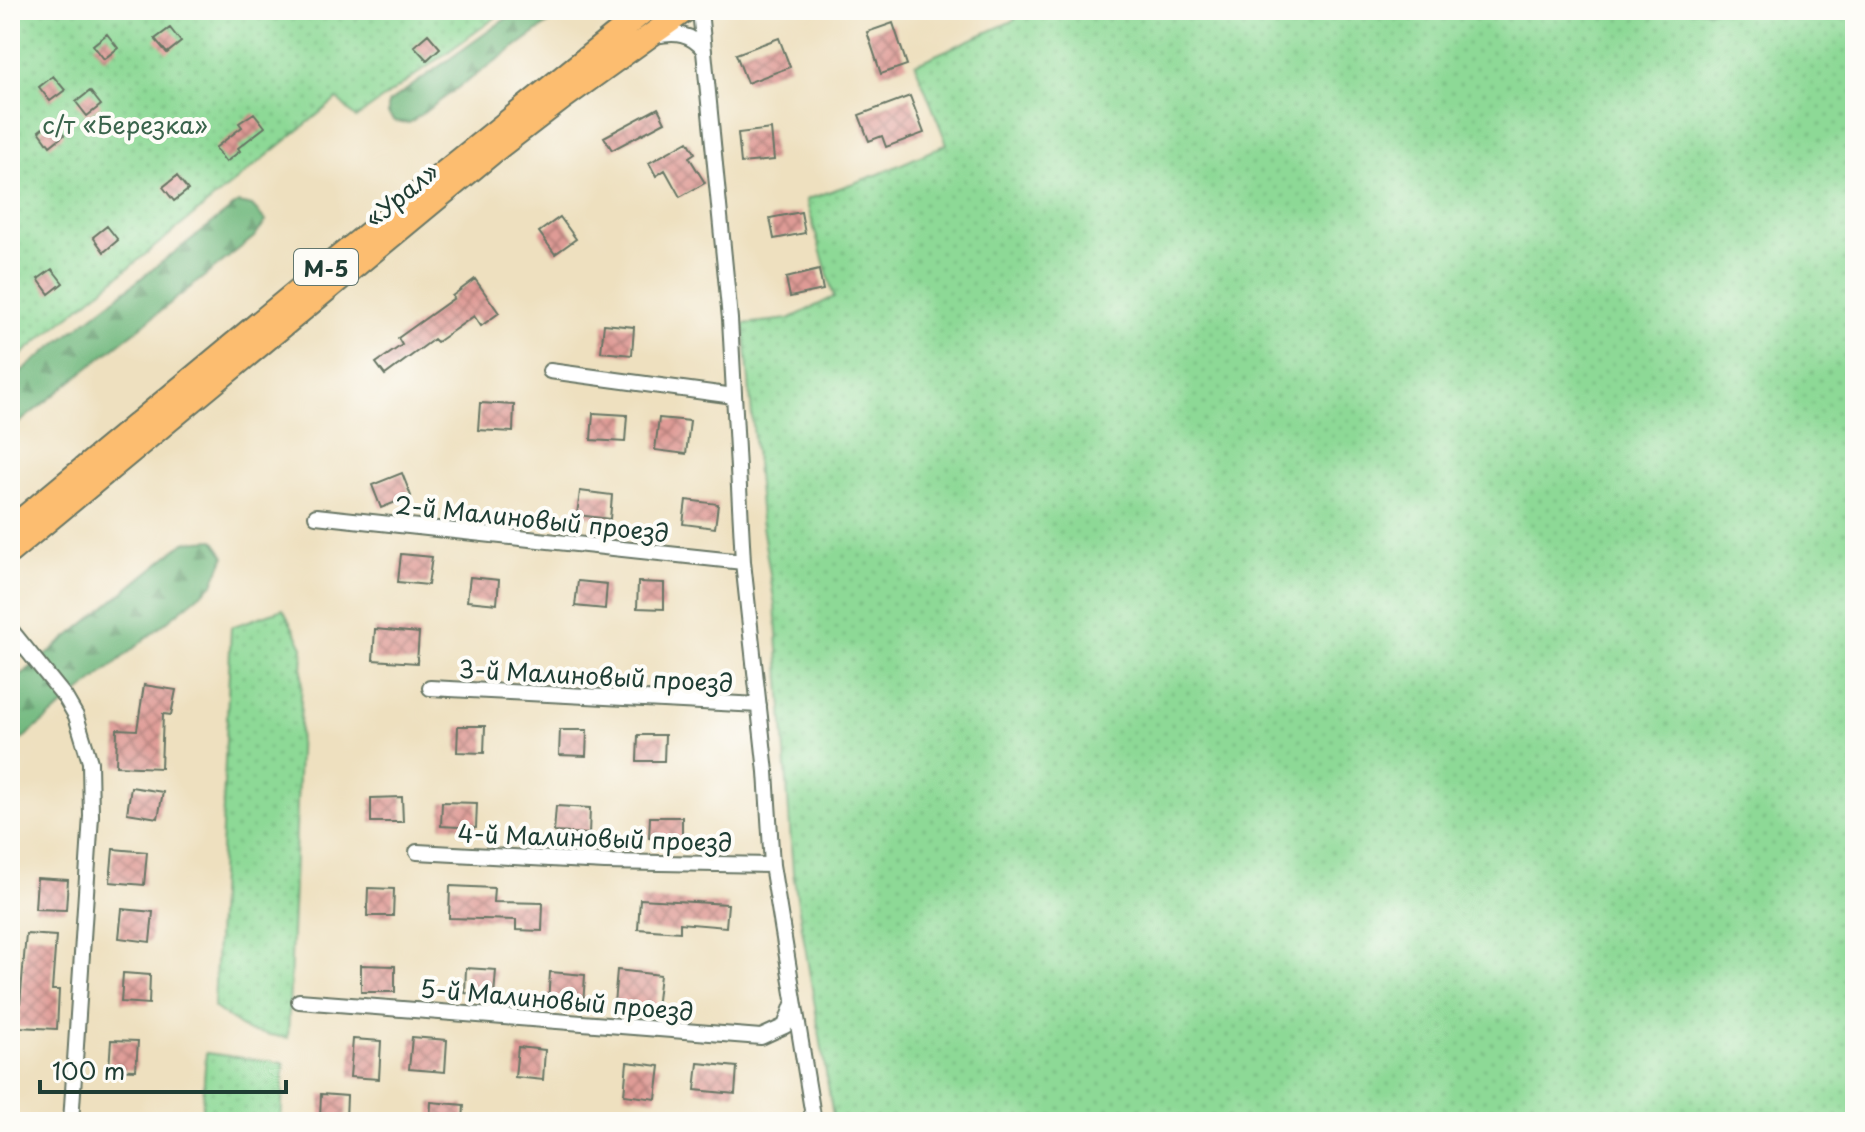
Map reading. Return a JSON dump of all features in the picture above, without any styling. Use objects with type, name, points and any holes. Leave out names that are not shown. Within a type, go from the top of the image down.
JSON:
[{"type":"highway","name":"«Урал»","points":[[10,529],[325,268],[646,10]]},
{"type":"highway","name":"«Урал»","points":[[10,552],[460,179],[562,99],[686,10]]},
{"type":"street","points":[[700,10],[730,319],[743,562],[772,865],[814,1122]]},
{"type":"street","points":[[703,44],[709,10]]},
{"type":"street","points":[[643,40],[664,34],[681,34],[703,44]]},
{"type":"street","points":[[550,371],[734,396]]},
{"type":"street","name":"2-й Малиновый проезд","points":[[316,516],[743,562]]},
{"type":"street","points":[[10,629],[65,697],[85,740],[90,762],[91,831],[71,1122]]},
{"type":"street","name":"3-й Малиновый проезд","points":[[430,688],[759,705]]},
{"type":"street","name":"4-й Малиновый проезд","points":[[417,852],[605,862],[772,865]]},
{"type":"street","name":"5-й Малиновый проезд","points":[[299,1001],[761,1037],[785,1026],[793,1004]]},
{"type":"green space","name":"с/т «Березка»","points":[[10,10],[506,10],[356,118],[337,99],[10,364]]},
{"type":"green space","points":[[518,10],[567,10],[409,123],[394,121],[388,114],[388,103]]},
{"type":"green space","points":[[1012,10],[1855,10],[1855,1122],[834,1122],[793,873],[775,605],[761,520],[744,324],[789,319],[834,297],[806,200],[879,174],[947,144],[915,64],[1015,20]]},
{"type":"green space","points":[[238,203],[252,206],[266,221],[254,237],[10,430],[10,380]]},
{"type":"green space","points":[[214,540],[225,556],[213,584],[10,749],[10,684],[185,542]]},
{"type":"green space","points":[[283,609],[303,647],[288,1038],[247,1031],[214,1007],[231,627]]},
{"type":"green space","points":[[206,1053],[284,1063],[281,1122],[201,1122]]},
{"type":"building","points":[[893,23],[907,65],[881,74],[867,32]]},
{"type":"building","points":[[170,28],[181,42],[167,53],[155,39]]},
{"type":"building","points":[[107,34],[118,48],[104,59],[93,45]]},
{"type":"building","points":[[428,34],[440,48],[427,60],[414,46]]},
{"type":"building","points":[[779,38],[790,67],[747,83],[736,54]]},
{"type":"building","points":[[53,76],[65,90],[50,101],[39,87]]},
{"type":"building","points":[[90,91],[101,105],[87,116],[76,102]]},
{"type":"building","points":[[910,96],[924,133],[886,147],[882,136],[869,141],[859,115]]},
{"type":"building","points":[[658,108],[665,122],[612,150],[604,137]]},
{"type":"building","points":[[254,113],[265,127],[238,148],[240,151],[226,162],[215,148],[242,127],[239,123]]},
{"type":"building","points":[[53,120],[64,135],[50,146],[39,131]]},
{"type":"building","points":[[771,129],[774,160],[741,163],[738,133]]},
{"type":"building","points":[[688,141],[695,153],[689,157],[705,183],[680,197],[665,170],[656,176],[649,163]]},
{"type":"building","points":[[177,176],[188,190],[174,201],[163,187]]},
{"type":"building","points":[[801,212],[805,233],[774,239],[770,218]]},
{"type":"building","points":[[560,217],[576,239],[555,254],[539,232]]},
{"type":"building","points":[[107,226],[118,240],[104,252],[93,237]]},
{"type":"building","points":[[52,269],[63,283],[49,294],[38,279]]},
{"type":"building","points":[[819,270],[823,290],[790,297],[786,278]]},
{"type":"building","points":[[475,279],[499,313],[481,326],[474,316],[437,342],[434,339],[385,375],[376,363],[402,345],[398,338]]},
{"type":"building","points":[[604,324],[634,327],[632,355],[601,352]]},
{"type":"building","points":[[480,403],[514,405],[513,432],[478,430]]},
{"type":"building","points":[[593,413],[627,415],[625,442],[591,440]]},
{"type":"building","points":[[659,418],[690,421],[686,454],[655,450]]},
{"type":"building","points":[[402,473],[411,496],[381,508],[372,485]]},
{"type":"building","points":[[580,491],[612,495],[610,519],[577,515]]},
{"type":"building","points":[[686,500],[718,504],[715,528],[683,524]]},
{"type":"building","points":[[401,554],[432,557],[428,585],[398,582]]},
{"type":"building","points":[[470,577],[499,580],[497,604],[467,601]]},
{"type":"building","points":[[578,581],[607,584],[605,609],[575,606]]},
{"type":"building","points":[[638,582],[664,583],[664,609],[637,608]]},
{"type":"building","points":[[375,629],[419,633],[417,663],[373,660]]},
{"type":"building","points":[[144,685],[176,690],[171,715],[163,714],[161,768],[116,766],[117,729],[137,730]]},
{"type":"building","points":[[458,726],[485,726],[484,753],[457,752]]},
{"type":"building","points":[[560,730],[587,730],[586,756],[559,755]]},
{"type":"building","points":[[638,735],[665,735],[664,761],[637,761]]},
{"type":"building","points":[[131,787],[163,792],[158,818],[127,813]]},
{"type":"building","points":[[402,797],[403,822],[371,822],[371,798]]},
{"type":"building","points":[[442,802],[477,803],[476,828],[441,826]]},
{"type":"building","points":[[556,806],[590,808],[589,834],[554,832]]},
{"type":"building","points":[[650,817],[682,817],[682,839],[649,838]]},
{"type":"building","points":[[113,849],[147,852],[144,885],[110,882]]},
{"type":"building","points":[[37,878],[68,880],[66,910],[35,909]]},
{"type":"building","points":[[450,886],[494,888],[493,902],[543,903],[542,931],[516,930],[516,920],[449,918]]},
{"type":"building","points":[[368,888],[394,889],[393,916],[367,916]]},
{"type":"building","points":[[640,899],[728,904],[726,927],[680,923],[680,932],[638,929]]},
{"type":"building","points":[[122,909],[153,912],[150,942],[119,938]]},
{"type":"building","points":[[26,934],[56,936],[52,990],[59,990],[57,1029],[18,1027]]},
{"type":"building","points":[[361,965],[395,966],[395,992],[361,992]]},
{"type":"building","points":[[466,968],[496,970],[494,996],[465,993]]},
{"type":"building","points":[[617,970],[660,975],[656,1008],[614,1004]]},
{"type":"building","points":[[550,972],[585,975],[583,1006],[548,1003]]},
{"type":"building","points":[[123,973],[150,975],[149,1004],[121,1002]]},
{"type":"building","points":[[412,1037],[447,1040],[445,1072],[409,1069]]},
{"type":"building","points":[[353,1039],[381,1041],[379,1079],[350,1077]]},
{"type":"building","points":[[111,1040],[138,1041],[136,1070],[109,1069]]},
{"type":"building","points":[[518,1047],[545,1050],[543,1080],[515,1077]]},
{"type":"building","points":[[627,1062],[660,1066],[656,1099],[624,1095]]},
{"type":"building","points":[[698,1063],[737,1067],[735,1094],[695,1090]]},
{"type":"building","points":[[321,1094],[347,1096],[346,1119],[320,1118]]},
{"type":"building","points":[[431,1102],[464,1105],[463,1122],[430,1122]]}]
